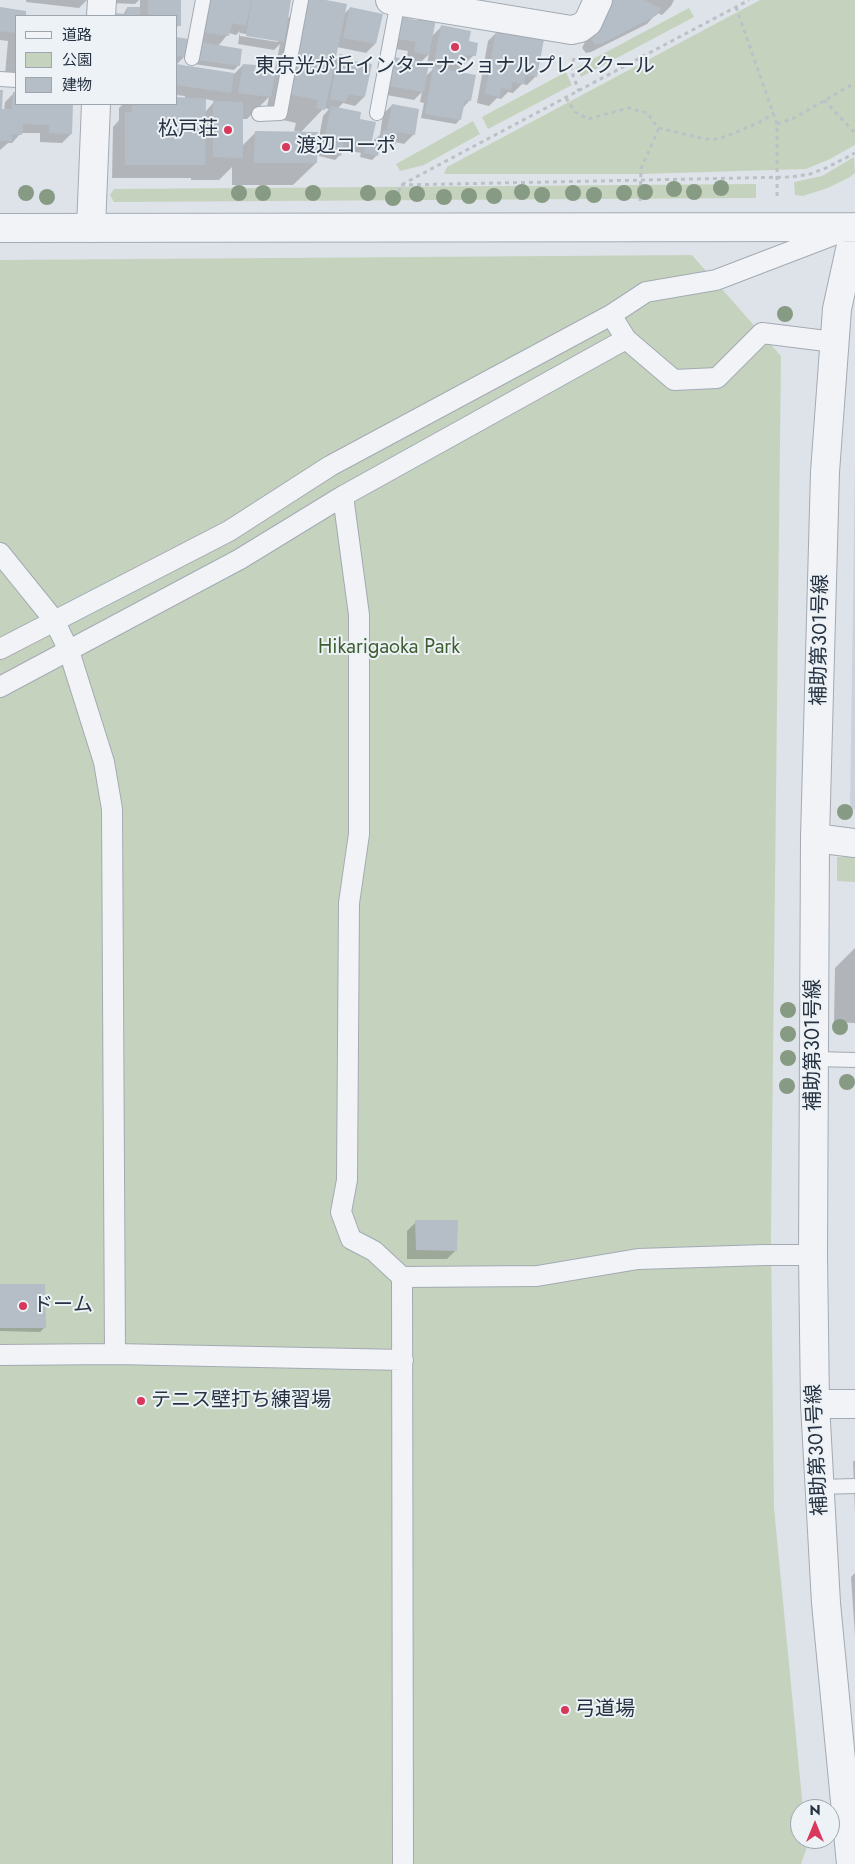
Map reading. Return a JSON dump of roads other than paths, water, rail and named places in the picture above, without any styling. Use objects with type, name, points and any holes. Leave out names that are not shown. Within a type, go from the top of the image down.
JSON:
[{"type":"street","points":[[101,15],[102,0]]},
{"type":"street","points":[[394,1],[572,30],[580,28],[593,11]]},
{"type":"street","points":[[91,228],[96,105]]},
{"type":"street","points":[[0,228],[855,227]]},
{"type":"street","points":[[0,649],[229,531],[330,466],[612,315],[646,292],[716,280],[855,227]]},
{"type":"street","name":"補助第301号線","points":[[851,1864],[848,1754],[826,1603],[815,1404],[813,1256],[816,838],[825,472],[837,309],[855,227]]},
{"type":"street","points":[[612,315],[626,339],[674,380],[717,378],[762,333],[834,342]]},
{"type":"street","points":[[0,687],[240,559],[344,496],[626,339]]},
{"type":"street","points":[[344,496],[360,615],[360,834],[349,903],[347,1180],[341,1212],[352,1239],[374,1251],[402,1277],[537,1276],[638,1259],[765,1254],[813,1256]]},
{"type":"street","points":[[0,553],[54,620],[69,651],[104,762],[112,808],[115,1354]]},
{"type":"street","points":[[816,838],[855,843]]},
{"type":"street","points":[[402,1277],[403,1864]]},
{"type":"street","points":[[0,1355],[115,1354],[403,1360]]},
{"type":"street","points":[[815,1404],[855,1404]]},
{"type":"lane","points":[[192,58],[203,0]]},
{"type":"lane","points":[[259,114],[280,113],[301,0]]},
{"type":"lane","points":[[377,113],[394,1]]},
{"type":"lane","points":[[0,79],[15,80]]},
{"type":"lane","points":[[814,1059],[855,1060]]},
{"type":"lane","points":[[819,1487],[855,1486]]},
{"type":"place","name":"東京光が丘インターナショナルプレスクール","points":[[455,47]]},
{"type":"place","name":"松戸荘","points":[[228,130]]},
{"type":"place","name":"渡辺コーポ","points":[[286,147]]},
{"type":"place","name":"ドーム","points":[[23,1306]]},
{"type":"place","name":"テニス壁打ち練習場","points":[[141,1401]]},
{"type":"place","name":"弓道場","points":[[565,1710]]},
{"type":"park label","name":"Hikarigaoka Park","points":[[389,648]]}]
